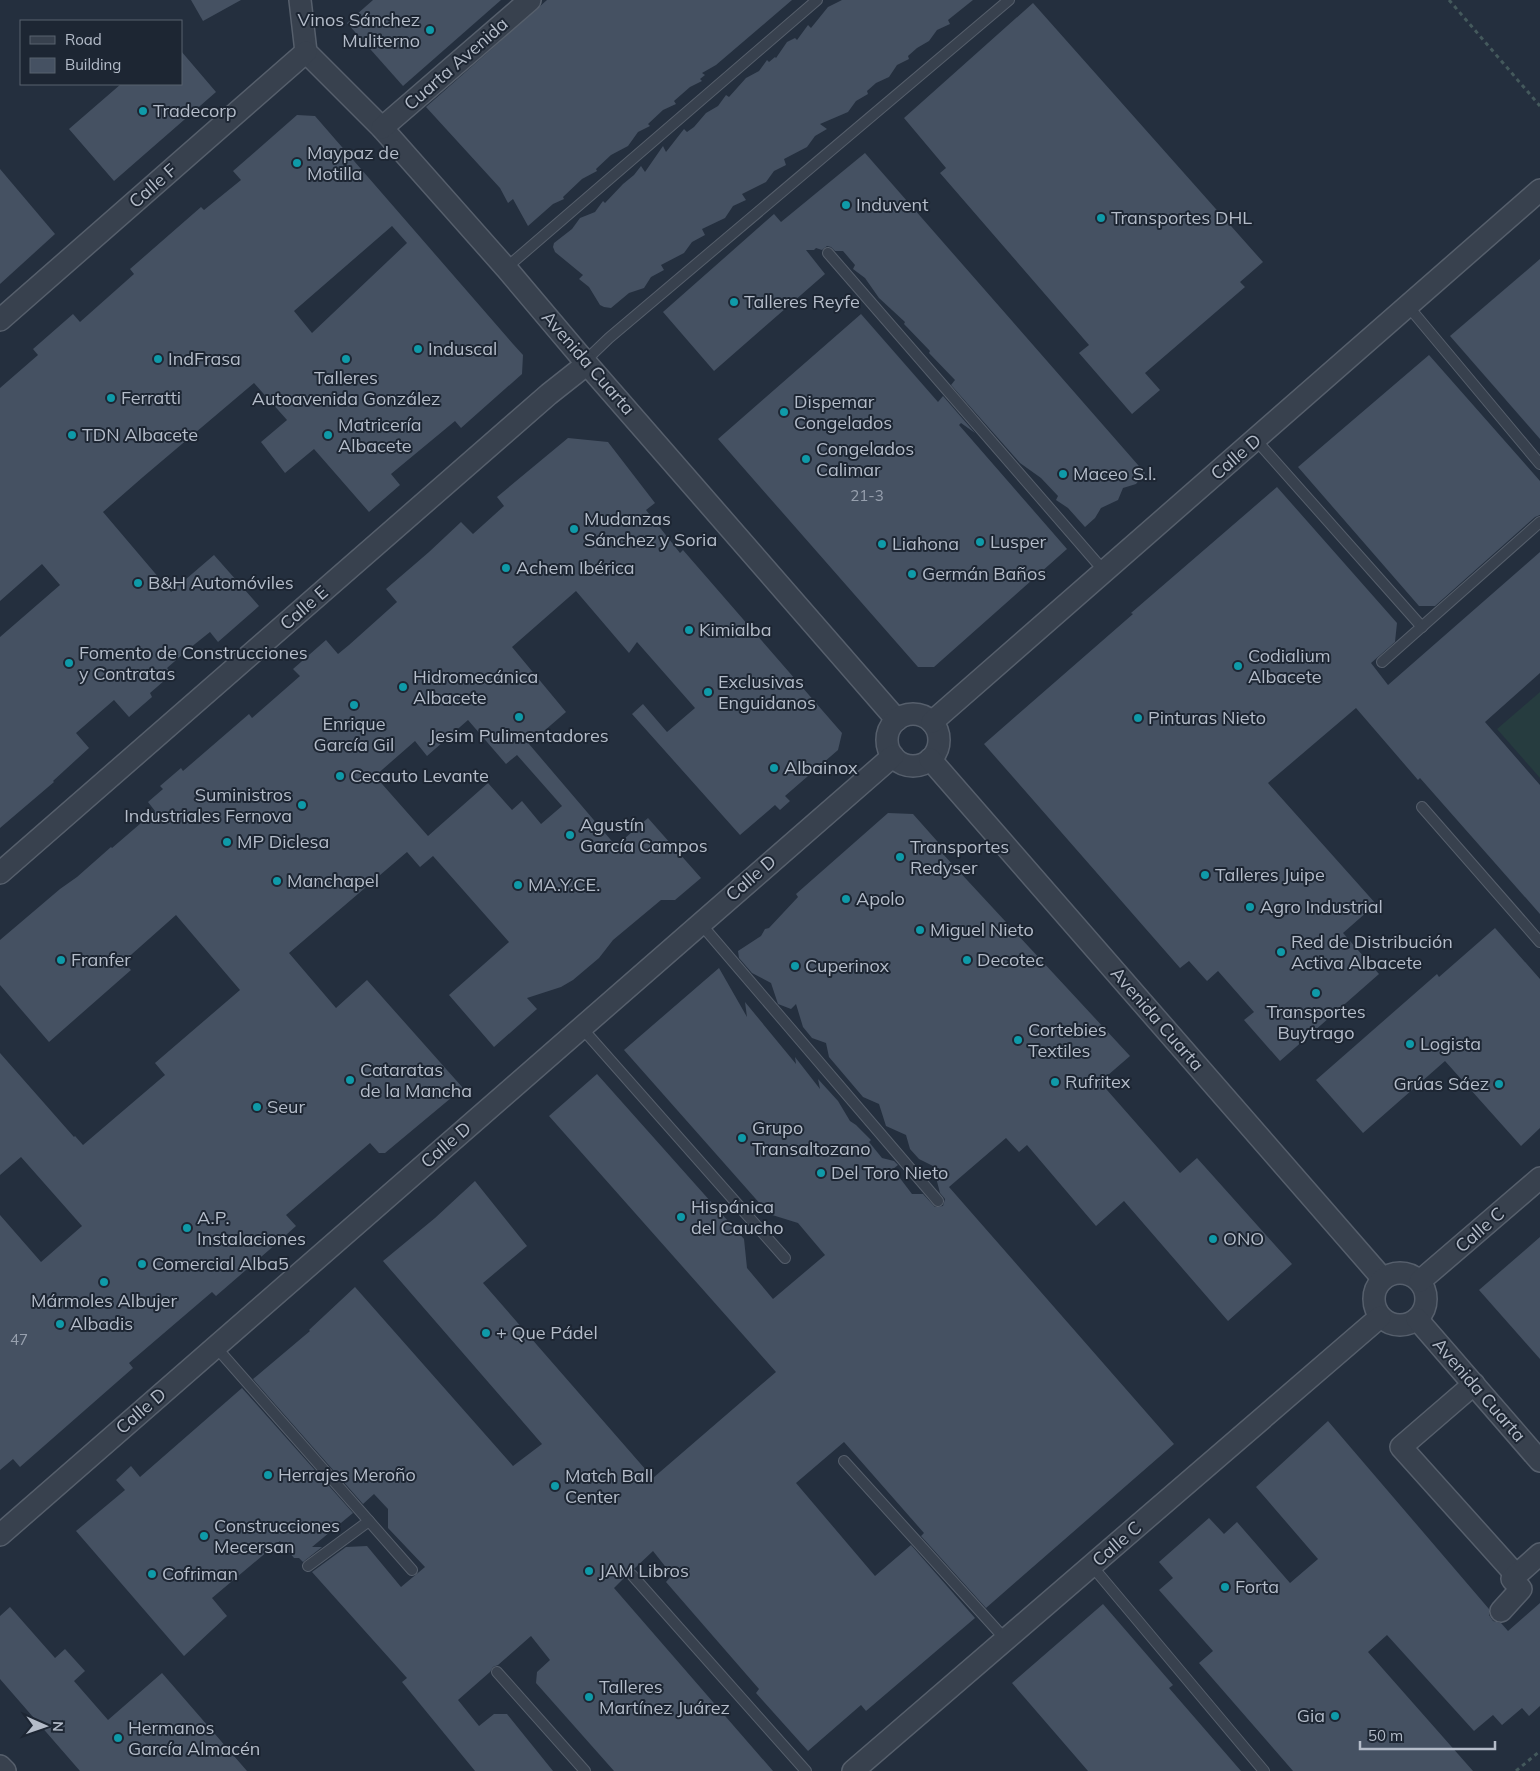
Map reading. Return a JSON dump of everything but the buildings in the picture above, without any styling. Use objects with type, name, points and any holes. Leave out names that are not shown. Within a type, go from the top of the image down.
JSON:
[{"type":"street","points":[[300,0],[306,52]]},
{"type":"street","name":"Cuarta Avenida","points":[[382,128],[530,0]]},
{"type":"street","name":"Avenida Cuarta","points":[[306,52],[382,128],[506,268],[897,720]]},
{"type":"street","name":"Calle F","points":[[0,320],[306,52]]},
{"type":"street","name":"Calle D","points":[[932,722],[1540,190]]},
{"type":"street","name":"Calle E","points":[[0,873],[586,362]]},
{"type":"street","points":[[907,714],[922,715],[932,722],[939,740],[937,750],[930,759],[918,766],[908,766],[896,760],[888,747],[887,738],[890,727],[907,714]]},
{"type":"street","name":"Calle D","points":[[0,1534],[893,756]]},
{"type":"street","name":"Avenida Cuarta","points":[[930,759],[1383,1279]]},
{"type":"street","name":"Calle C","points":[[1420,1281],[1540,1178]]},
{"type":"street","points":[[1394,1273],[1407,1274],[1420,1281],[1425,1290],[1426,1299],[1424,1312],[1418,1319],[1404,1326],[1399,1326],[1389,1324],[1380,1317],[1374,1307],[1374,1294],[1378,1283],[1394,1273]]},
{"type":"street","name":"Calle C","points":[[853,1771],[1380,1317]]},
{"type":"street","name":"Avenida Cuarta","points":[[1418,1319],[1540,1461]]},
{"type":"street","points":[[1474,1384],[1401,1446],[1516,1575]]},
{"type":"street","points":[[1501,1611],[1521,1589],[1512,1579],[1540,1554]]},
{"type":"street","points":[[0,1766],[4,1771]]},
{"type":"lane","points":[[506,268],[817,0]]},
{"type":"lane","points":[[586,362],[609,338],[1009,0]]},
{"type":"lane","points":[[828,253],[1104,571]]},
{"type":"lane","points":[[1408,306],[1540,464]]},
{"type":"lane","points":[[1256,440],[1422,627]]},
{"type":"lane","points":[[1382,662],[1540,522]]},
{"type":"lane","points":[[1422,807],[1540,942]]},
{"type":"lane","points":[[700,923],[938,1201]]},
{"type":"lane","points":[[581,1027],[785,1258]]},
{"type":"lane","points":[[215,1346],[412,1570]]},
{"type":"lane","points":[[844,1461],[1006,1640]]},
{"type":"lane","points":[[308,1566],[369,1521]]},
{"type":"lane","points":[[1092,1566],[1264,1771]]},
{"type":"lane","points":[[632,1575],[806,1771]]},
{"type":"lane","points":[[497,1672],[584,1771]]},
{"type":"path","points":[[1449,0],[1540,106]]},
{"type":"path","points":[[1516,1771],[1540,1751]]},
{"type":"green space","points":[[1540,692],[1540,778],[1497,729]]},
{"type":"place","name":"Vinos Sánchez Muliterno","points":[[430,30]]},
{"type":"place","name":"Tradecorp","points":[[143,111]]},
{"type":"place","name":"Maypaz de Motilla","points":[[297,163]]},
{"type":"place","name":"Induvent","points":[[846,205]]},
{"type":"place","name":"Transportes DHL","points":[[1101,218]]},
{"type":"place","name":"Talleres Reyfe","points":[[734,302]]},
{"type":"place","name":"Induscal","points":[[418,349]]},
{"type":"place","name":"IndFrasa","points":[[158,359]]},
{"type":"place","name":"Talleres Autoavenida González","points":[[346,359]]},
{"type":"place","name":"Ferratti","points":[[111,398]]},
{"type":"place","name":"Dispemar Congelados","points":[[784,412]]},
{"type":"place","name":"TDN Albacete","points":[[72,435]]},
{"type":"place","name":"Matricería Albacete","points":[[328,435]]},
{"type":"place","name":"Congelados Calimar","points":[[806,459]]},
{"type":"place","name":"Maceo S.l.","points":[[1063,474]]},
{"type":"place","name":"Mudanzas Sánchez y Soria","points":[[574,529]]},
{"type":"place","name":"Lusper","points":[[980,542]]},
{"type":"place","name":"Liahona","points":[[882,544]]},
{"type":"place","name":"Achem Ibérica","points":[[506,568]]},
{"type":"place","name":"Germán Baños","points":[[912,574]]},
{"type":"place","name":"B&H Automóviles","points":[[138,583]]},
{"type":"place","name":"Kimialba","points":[[689,630]]},
{"type":"place","name":"Fomento de Construcciones y Contratas","points":[[69,663]]},
{"type":"place","name":"Codialium Albacete","points":[[1238,666]]},
{"type":"place","name":"Hidromecánica Albacete","points":[[403,687]]},
{"type":"place","name":"Exclusivas Enguidanos","points":[[708,692]]},
{"type":"place","name":"Enrique García Gil","points":[[354,705]]},
{"type":"place","name":"Jesim Pulimentadores","points":[[519,717]]},
{"type":"place","name":"Pinturas Nieto","points":[[1138,718]]},
{"type":"place","name":"Albainox","points":[[774,768]]},
{"type":"place","name":"Cecauto Levante","points":[[340,776]]},
{"type":"place","name":"Suministros Industriales Fernova","points":[[302,805]]},
{"type":"place","name":"Agustín García Campos","points":[[570,835]]},
{"type":"place","name":"MP Diclesa","points":[[227,842]]},
{"type":"place","name":"Transportes Redyser","points":[[900,857]]},
{"type":"place","name":"Talleres Juipe","points":[[1205,875]]},
{"type":"place","name":"Manchapel","points":[[277,881]]},
{"type":"place","name":"MA.Y.CE.","points":[[518,885]]},
{"type":"place","name":"Apolo","points":[[846,899]]},
{"type":"place","name":"Agro Industrial","points":[[1250,907]]},
{"type":"place","name":"Miguel Nieto","points":[[920,930]]},
{"type":"place","name":"Red de Distribución Activa Albacete","points":[[1281,952]]},
{"type":"place","name":"Franfer","points":[[61,960]]},
{"type":"place","name":"Decotec","points":[[967,960]]},
{"type":"place","name":"Cuperinox","points":[[795,966]]},
{"type":"place","name":"Transportes Buytrago","points":[[1316,993]]},
{"type":"place","name":"Cortebies Textiles","points":[[1018,1040]]},
{"type":"place","name":"Logista","points":[[1410,1044]]},
{"type":"place","name":"Cataratas de la Mancha","points":[[350,1080]]},
{"type":"place","name":"Rufritex","points":[[1055,1082]]},
{"type":"place","name":"Grúas Sáez","points":[[1499,1084]]},
{"type":"place","name":"Seur","points":[[257,1107]]},
{"type":"place","name":"Grupo Transaltozano","points":[[742,1138]]},
{"type":"place","name":"Del Toro Nieto","points":[[821,1173]]},
{"type":"place","name":"Hispánica del Caucho","points":[[681,1217]]},
{"type":"place","name":"A.P. Instalaciones","points":[[187,1228]]},
{"type":"place","name":"ONO","points":[[1213,1239]]},
{"type":"place","name":"Comercial Alba5","points":[[142,1264]]},
{"type":"place","name":"Mármoles Albujer","points":[[104,1282]]},
{"type":"place","name":"Albadis","points":[[60,1324]]},
{"type":"place","name":"+ Que Pádel","points":[[486,1333]]},
{"type":"place","name":"Herrajes Meroño","points":[[268,1475]]},
{"type":"place","name":"Match Ball Center","points":[[555,1486]]},
{"type":"place","name":"Construcciones Mecersan","points":[[204,1536]]},
{"type":"place","name":"JAM Libros","points":[[589,1571]]},
{"type":"place","name":"Cofriman","points":[[152,1574]]},
{"type":"place","name":"Forta","points":[[1225,1587]]},
{"type":"place","name":"Talleres Martínez Juárez","points":[[589,1697]]},
{"type":"place","name":"Gia","points":[[1335,1716]]},
{"type":"place","name":"Hermanos García Almacén","points":[[118,1738]]}]
